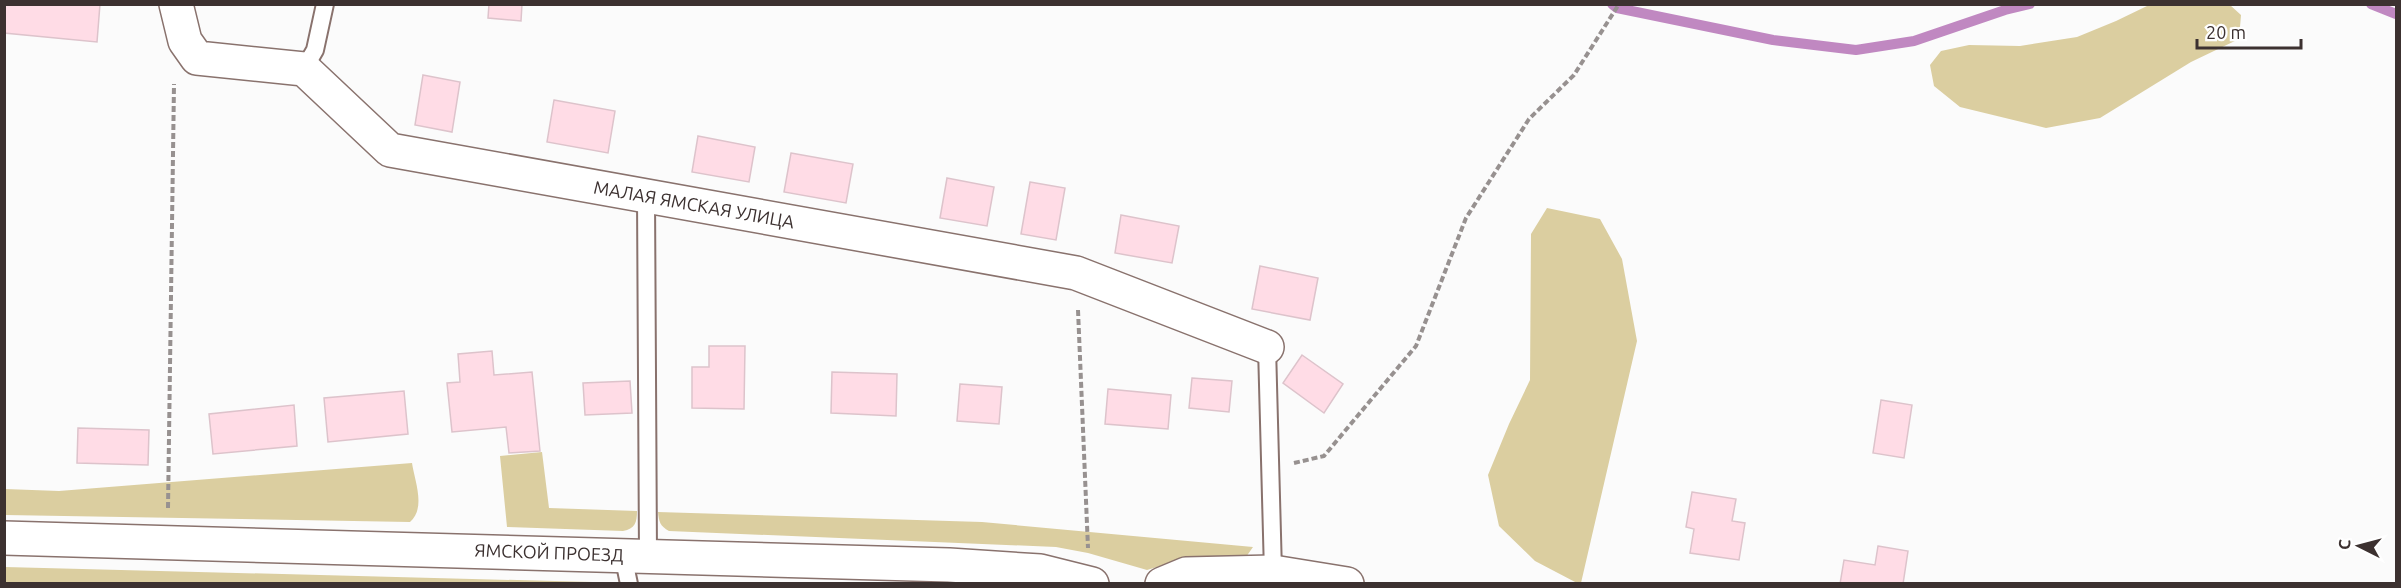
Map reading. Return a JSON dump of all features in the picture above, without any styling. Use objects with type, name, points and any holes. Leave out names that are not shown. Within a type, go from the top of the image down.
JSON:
[{"type":"street","points":[[176,4],[185,41],[197,58],[304,69]]},
{"type":"street","name":"МАЛАЯ ЯМСКАЯ УЛИЦА","points":[[304,69],[390,150],[1076,273],[1267,347]]},
{"type":"street","name":"ЯМСКОЙ ПРОЕЗД","points":[[4,538],[168,542],[633,565],[1010,568],[1040,571],[1092,583]]},
{"type":"street","points":[[1162,584],[1186,574],[1274,572],[1347,584]]},
{"type":"lane","points":[[304,69],[315,50],[325,4]]},
{"type":"lane","points":[[633,565],[646,196]]},
{"type":"lane","points":[[1267,347],[1274,572]]},
{"type":"path","points":[[1270,470],[1324,456],[1416,346],[1466,218],[1529,119],[1574,75],[1619,4]]},
{"type":"path","points":[[168,542],[174,68],[185,41]]},
{"type":"path","points":[[1076,273],[1092,583]]},
{"type":"shaded area","points":[[2230,5],[2241,15],[2239,39],[2191,62],[2100,118],[2046,128],[1960,107],[1934,86],[1930,65],[1941,51],[1969,45],[2020,46],[2077,37],[2147,6]]},
{"type":"shaded area","points":[[1547,208],[1600,219],[1622,259],[1637,341],[1581,583],[1535,561],[1499,526],[1488,475],[1530,380],[1531,234]]},
{"type":"shaded area","points":[[542,452],[549,508],[637,511],[633,527],[623,531],[507,527],[500,456]]},
{"type":"shaded area","points":[[412,463],[418,502],[415,516],[410,522],[5,515],[5,489],[59,491]]},
{"type":"shaded area","points":[[658,512],[982,522],[1253,547],[1246,557],[1238,559],[1211,557],[1183,559],[1147,570],[1088,553],[1056,547],[669,531],[660,523]]},
{"type":"shaded area","points":[[5,567],[593,582],[597,583],[5,584]]},
{"type":"building","points":[[4,4],[100,4],[97,42],[4,33]]},
{"type":"building","points":[[489,4],[522,4],[521,21],[488,18]]},
{"type":"building","points":[[423,75],[460,82],[452,132],[415,125]]},
{"type":"building","points":[[554,100],[615,111],[608,153],[547,142]]},
{"type":"building","points":[[698,136],[755,147],[749,182],[692,172]]},
{"type":"building","points":[[791,153],[853,164],[846,203],[784,192]]},
{"type":"building","points":[[947,178],[994,187],[987,226],[940,218]]},
{"type":"building","points":[[1030,182],[1065,188],[1056,240],[1021,234]]},
{"type":"building","points":[[1121,215],[1179,226],[1172,263],[1115,253]]},
{"type":"building","points":[[1260,266],[1318,278],[1310,320],[1252,309]]},
{"type":"building","points":[[709,346],[745,346],[744,409],[692,408],[692,367],[709,367]]},
{"type":"building","points":[[492,351],[494,375],[532,372],[540,451],[509,453],[506,427],[452,432],[447,383],[460,382],[458,354]]},
{"type":"building","points":[[1302,355],[1343,384],[1324,413],[1283,383]]},
{"type":"building","points":[[832,372],[897,374],[896,416],[831,413]]},
{"type":"building","points":[[1192,378],[1232,381],[1229,412],[1189,408]]},
{"type":"building","points":[[630,381],[632,413],[585,415],[583,383]]},
{"type":"building","points":[[960,384],[1002,387],[999,424],[957,421]]},
{"type":"building","points":[[1108,389],[1171,395],[1168,429],[1105,424]]},
{"type":"building","points":[[404,391],[408,434],[328,442],[324,398]]},
{"type":"building","points":[[1881,400],[1912,405],[1904,458],[1873,453]]},
{"type":"building","points":[[294,405],[297,446],[213,454],[209,414]]},
{"type":"building","points":[[78,428],[149,430],[148,465],[77,463]]},
{"type":"building","points":[[1692,492],[1736,499],[1732,521],[1745,523],[1739,560],[1690,553],[1694,529],[1686,527]]},
{"type":"building","points":[[1878,546],[1908,551],[1903,584],[1840,584],[1844,560],[1875,565]]},
{"type":"waterway","points":[[1612,4],[1617,8],[1773,40],[1856,50],[1914,41],[2005,10],[2030,4]]},
{"type":"waterway","points":[[2371,4],[2396,14]]}]
